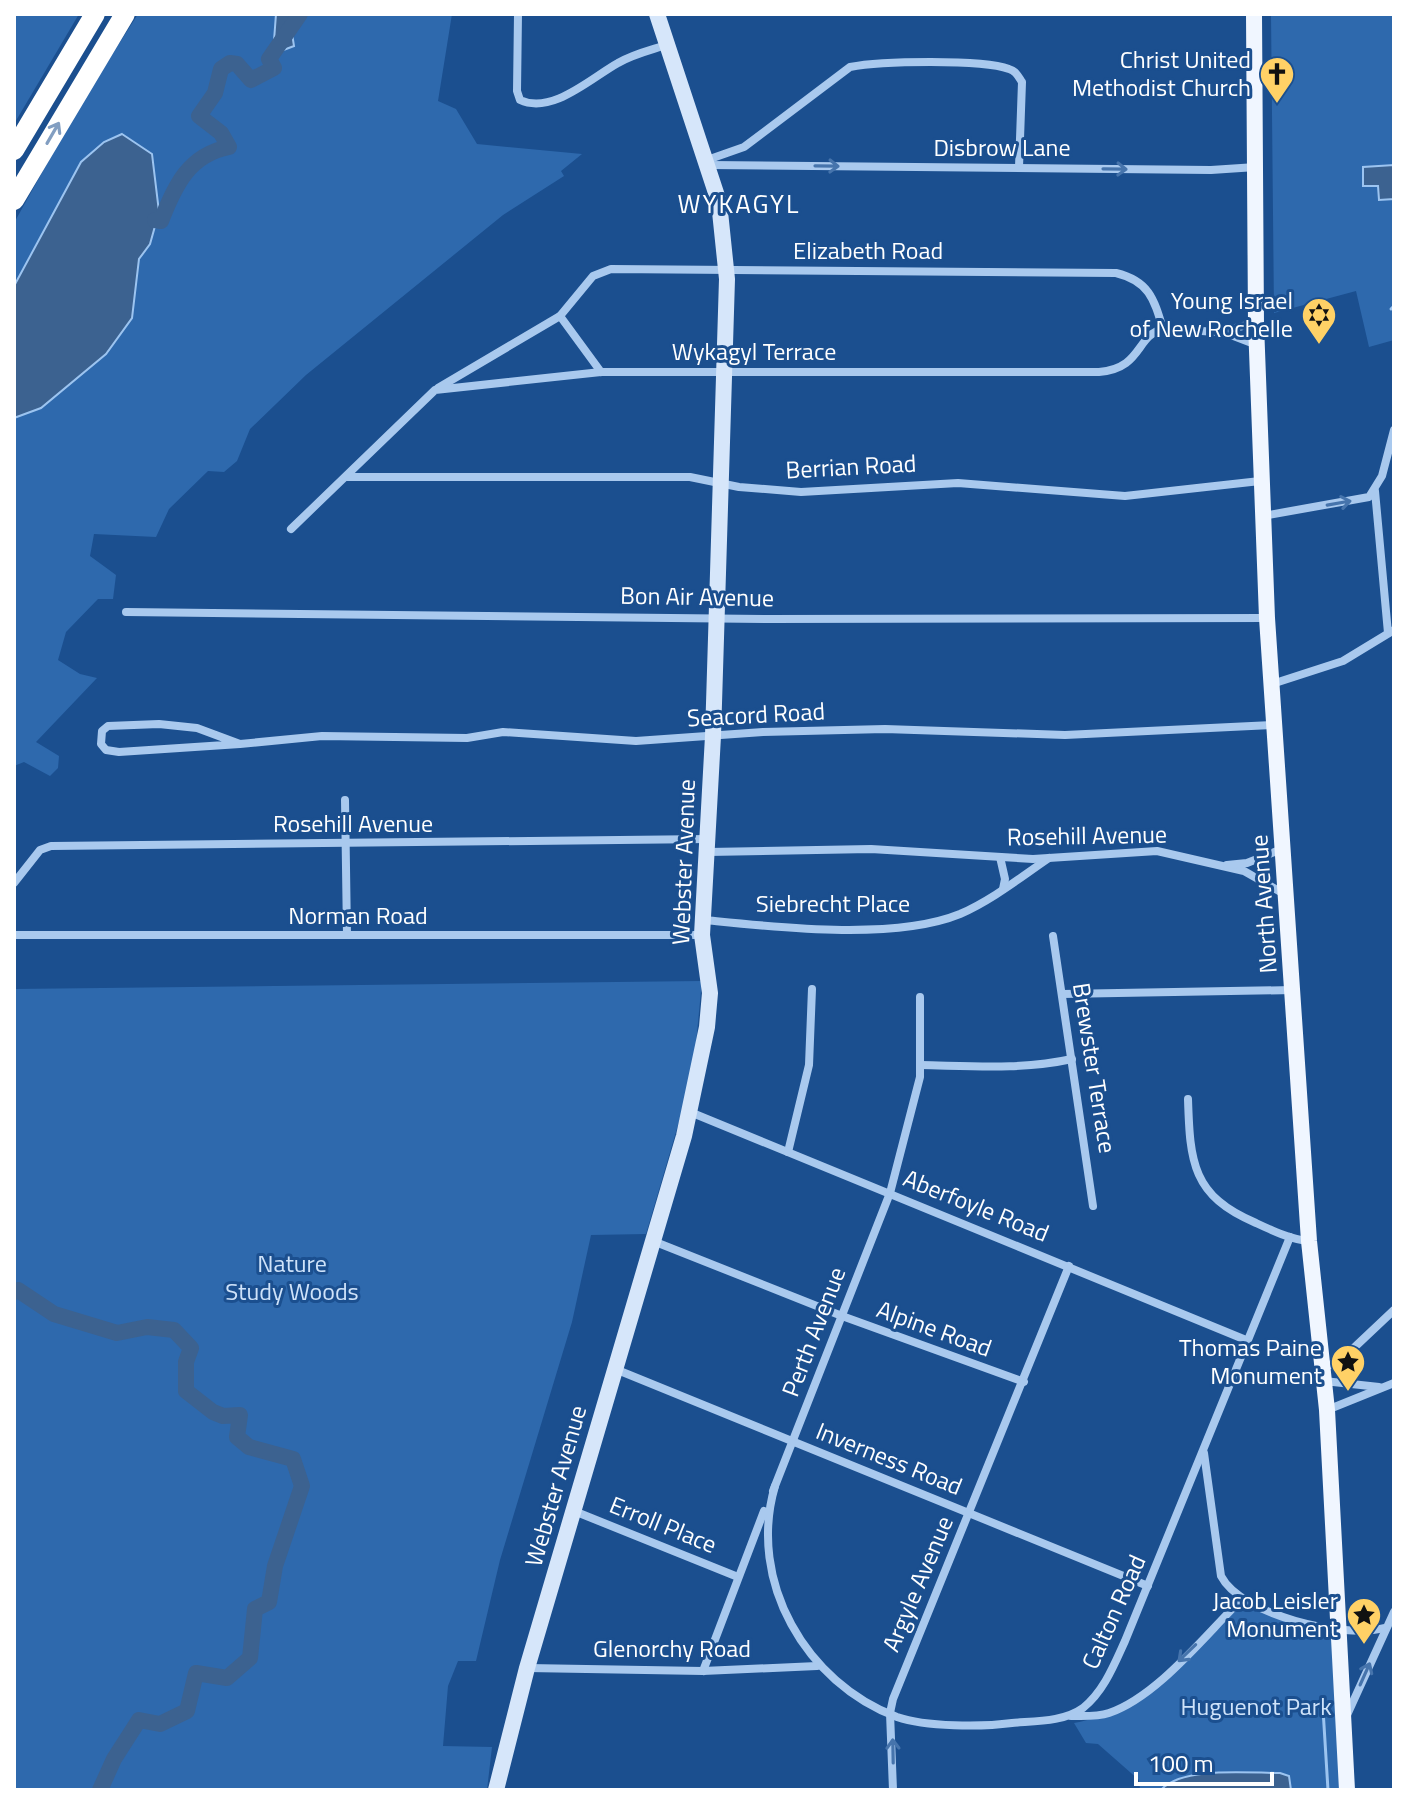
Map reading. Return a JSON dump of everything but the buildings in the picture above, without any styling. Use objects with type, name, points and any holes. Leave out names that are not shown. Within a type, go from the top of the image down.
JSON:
[{"type":"highway","points":[[14,150],[95,14]]},
{"type":"highway","points":[[14,200],[125,14]]},
{"type":"main road","name":"North Avenue","points":[[1254,14],[1256,324],[1267,618],[1309,1241],[1327,1410],[1347,1790]]},
{"type":"street","points":[[518,14],[517,91],[520,100],[535,104],[560,97],[621,61],[667,44]]},
{"type":"street","name":"Webster Avenue","points":[[496,1790],[527,1668],[690,1112],[707,1027],[710,993],[703,928],[713,736],[727,271],[724,232],[708,163],[657,14]]},
{"type":"street","points":[[708,163],[744,147],[850,67],[869,63],[959,64],[1005,67],[1017,73],[1022,82],[1019,167]]},
{"type":"street","points":[[744,147],[749,163]]},
{"type":"street","name":"Disbrow Lane","points":[[708,163],[1211,170],[1256,167]]},
{"type":"street","name":"Elizabeth Road","points":[[435,390],[560,316],[587,281],[601,271],[1116,273],[1140,281],[1148,288],[1163,329]]},
{"type":"street","points":[[560,316],[601,372]]},
{"type":"street","points":[[1163,329],[1222,332],[1256,324]]},
{"type":"street","name":"Wykagyl Terrace","points":[[435,390],[601,372],[1115,370],[1131,363],[1145,343],[1163,329]]},
{"type":"street","points":[[1222,332],[1257,345]]},
{"type":"street","points":[[291,529],[435,390]]},
{"type":"street","points":[[1272,684],[1343,661],[1391,631],[1375,491],[1394,430]]},
{"type":"street","name":"Berrian Road","points":[[347,477],[690,477],[801,492],[958,483],[1125,496],[1260,481]]},
{"type":"street","points":[[1262,517],[1363,499],[1375,491]]},
{"type":"street","name":"Bon Air Avenue","points":[[126,612],[716,618],[1267,618]]},
{"type":"street","name":"Seacord Road","points":[[240,744],[197,728],[144,723],[108,726],[101,740],[106,750],[119,752],[240,744],[322,736],[467,738],[503,732],[636,741],[885,729],[1065,735],[1275,724]]},
{"type":"street","points":[[345,800],[347,935]]},
{"type":"street","name":"Rosehill Avenue","points":[[14,883],[40,850],[51,846],[346,843],[708,845],[871,849],[1000,857],[1157,851],[1226,865],[1250,874],[1286,895]]},
{"type":"street","name":"Rosehill Avenue","points":[[1226,865],[1247,863],[1284,849]]},
{"type":"street","points":[[1000,857],[1005,879],[1003,889]]},
{"type":"street","name":"Siebrecht Place","points":[[703,928],[858,929],[921,925],[960,914],[1049,857]]},
{"type":"street","name":"Norman Road","points":[[14,935],[347,935],[703,928]]},
{"type":"street","name":"Brewster Terrace","points":[[1053,936],[1093,1206]]},
{"type":"street","points":[[788,1152],[809,1065],[812,989]]},
{"type":"street","points":[[1062,994],[1294,990]]},
{"type":"street","name":"Perth Avenue","points":[[703,1671],[890,1193],[911,1121],[921,1065],[920,997]]},
{"type":"street","points":[[921,1065],[1002,1067],[1045,1065],[1072,1059]]},
{"type":"street","points":[[1188,1099],[1189,1152],[1205,1189],[1236,1215],[1290,1237],[1309,1241]]},
{"type":"street","name":"Aberfoyle Road","points":[[690,1112],[1246,1340]]},
{"type":"street","name":"Calton Road","points":[[775,1486],[766,1539],[773,1578],[786,1613],[817,1666],[862,1699],[912,1720],[992,1726],[1063,1717],[1082,1709],[1107,1680],[1204,1452],[1246,1340],[1290,1237]]},
{"type":"street","name":"Alpine Road","points":[[652,1241],[842,1316],[1024,1382]]},
{"type":"street","name":"Argyle Avenue","points":[[893,1790],[890,1713],[1069,1266]]},
{"type":"street","points":[[1323,1374],[1394,1310]]},
{"type":"street","name":"Inverness Road","points":[[615,1369],[1148,1586]]},
{"type":"street","points":[[1323,1374],[1380,1387]]},
{"type":"street","points":[[1327,1410],[1394,1383]]},
{"type":"street","points":[[1204,1452],[1221,1576],[1227,1588],[1242,1599],[1340,1631],[1384,1628]]},
{"type":"street","name":"Erroll Place","points":[[573,1511],[738,1577]]},
{"type":"street","points":[[1063,1717],[1100,1715],[1133,1701],[1154,1685],[1242,1599]]},
{"type":"street","points":[[1345,1719],[1384,1628],[1394,1612]]},
{"type":"street","name":"Glenorchy Road","points":[[527,1668],[703,1671],[817,1666]]},
{"type":"green space","points":[[14,14],[79,14],[14,124]]},
{"type":"green space","points":[[138,14],[452,14],[438,101],[456,109],[477,144],[582,154],[561,171],[564,176],[503,215],[306,375],[250,429],[237,461],[224,472],[208,471],[169,509],[156,537],[94,534],[90,556],[116,575],[113,599],[98,599],[66,632],[58,660],[80,674],[97,678],[36,742],[59,756],[58,768],[50,776],[24,762],[14,766],[14,223],[78,108]]},
{"type":"green space","points":[[1271,14],[1394,14],[1394,340],[1369,347],[1356,291],[1274,313]]},
{"type":"green space","name":"Nature Study Woods","points":[[702,981],[693,1074],[646,1234],[591,1235],[572,1322],[500,1560],[476,1661],[458,1661],[448,1686],[443,1746],[492,1747],[487,1790],[14,1790],[14,989]]},
{"type":"green space","name":"Huguenot Park","points":[[1243,1603],[1336,1637],[1341,1790],[1140,1790],[1139,1780],[1098,1744],[1086,1743],[1074,1723],[1124,1706],[1146,1692],[1186,1659]]},
{"type":"shaded area","points":[[276,14],[304,14],[291,27],[294,46],[273,54]]},
{"type":"shaded area","points":[[122,134],[152,154],[159,212],[150,244],[139,259],[132,318],[106,354],[41,408],[14,418],[14,286],[81,162],[104,142]]},
{"type":"shaded area","points":[[1394,165],[1394,199],[1379,200],[1378,186],[1363,186],[1363,167]]},
{"type":"shaded area","points":[[1280,1773],[1289,1776],[1291,1790],[1161,1790],[1171,1782],[1199,1774]]},
{"type":"waterway","points":[[155,220],[161,221],[178,184],[194,164],[215,151],[229,147],[221,133],[199,116],[215,93],[221,69],[230,63],[237,64],[251,80],[274,68],[269,59],[300,14]]},
{"type":"waterway","points":[[1391,309],[1394,306]]},
{"type":"waterway","points":[[14,1292],[18,1290],[54,1314],[117,1333],[147,1327],[174,1330],[191,1348],[186,1362],[186,1391],[213,1412],[223,1416],[240,1415],[237,1437],[249,1447],[293,1459],[302,1486],[275,1566],[269,1602],[255,1609],[250,1658],[227,1678],[196,1673],[187,1711],[160,1724],[139,1720],[114,1759],[100,1790]]},
{"type":"waterway","points":[[1323,1709],[1328,1790]]},
{"type":"place","name":"Christ United Methodist Church","points":[[1277,105]]},
{"type":"place","name":"Young Israel of New Rochelle","points":[[1319,346]]},
{"type":"place","name":"Thomas Paine Monument","points":[[1348,1393]]},
{"type":"place","name":"Jacob Leisler Monument","points":[[1364,1646]]},
{"type":"district","name":"WYKAGYL","points":[[739,204]]}]
